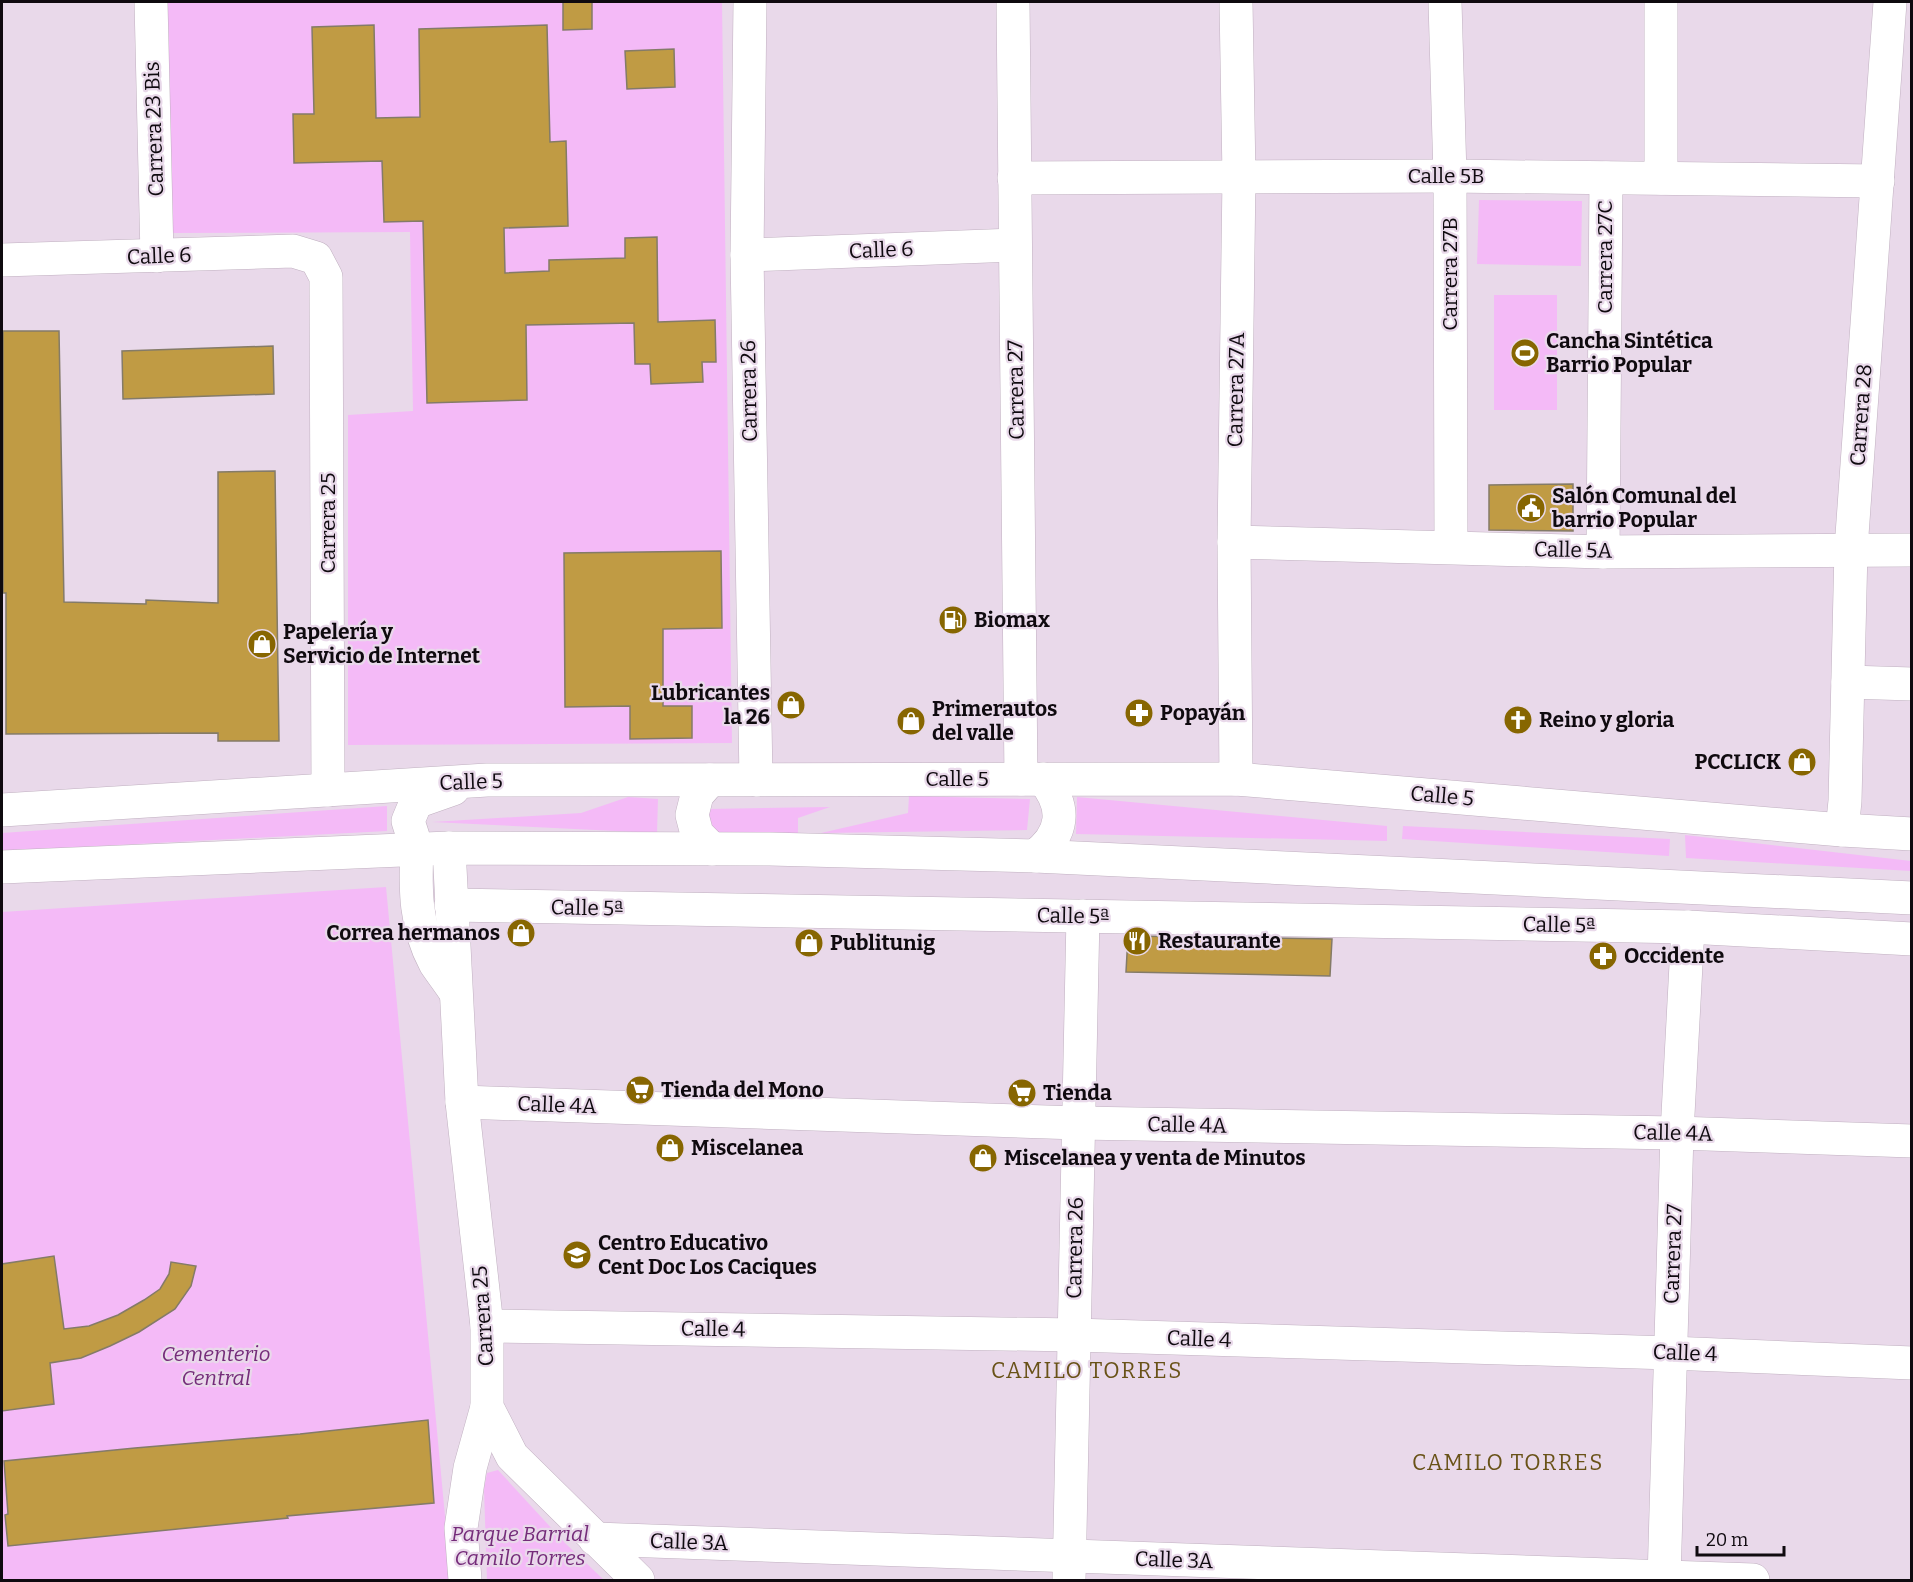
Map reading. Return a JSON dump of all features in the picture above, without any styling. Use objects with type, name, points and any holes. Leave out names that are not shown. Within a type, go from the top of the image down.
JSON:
[{"type":"street","name":"Carrera 23 Bis","points":[[151,2],[157,256]]},
{"type":"street","name":"Carrera 26","points":[[750,2],[747,255],[756,780]]},
{"type":"street","name":"Carrera 27","points":[[1013,2],[1015,245],[1032,779]]},
{"type":"street","name":"Carrera 27A","points":[[1236,2],[1239,177],[1234,542],[1236,779]]},
{"type":"street","name":"Carrera 27B","points":[[1445,2],[1450,176],[1451,547]]},
{"type":"street","points":[[1660,178],[1661,2]]},
{"type":"street","name":"Carrera 28","points":[[1842,830],[1851,549],[1890,2]]},
{"type":"street","name":"Calle 5B","points":[[1014,178],[1450,176],[1878,180]]},
{"type":"street","name":"Carrera 27C","points":[[1603,552],[1606,178]]},
{"type":"street","name":"Calle 6","points":[[747,255],[1015,245]]},
{"type":"street","name":"Calle 6","points":[[2,260],[293,251],[316,258]]},
{"type":"street","name":"Carrera 25","points":[[316,258],[326,276],[328,790]]},
{"type":"street","name":"Calle 5A","points":[[1234,542],[1603,552],[1911,550]]},
{"type":"street","points":[[1848,682],[1911,684]]},
{"type":"street","points":[[1032,779],[1053,791],[1059,805],[1056,834],[1047,847],[1035,856]]},
{"type":"street","name":"Calle 5","points":[[2,810],[487,780],[1236,779],[1911,834]]},
{"type":"street","points":[[457,994],[435,963],[421,927],[414,890],[417,849],[408,821],[416,802],[460,786],[487,780]]},
{"type":"street","points":[[710,780],[696,795],[692,815],[697,834],[712,849]]},
{"type":"street","points":[[2,867],[449,848],[712,849],[1035,856],[1911,898]]},
{"type":"street","name":"Carrera 25","points":[[449,848],[462,1102],[487,1326],[488,1407],[512,1456],[639,1581]]},
{"type":"street","name":"Calle 5ª","points":[[451,905],[1688,927],[1911,939]]},
{"type":"street","name":"Carrera 26","points":[[1070,1568],[1083,916]]},
{"type":"street","name":"Carrera 27","points":[[1664,1579],[1677,1133],[1688,927]]},
{"type":"street","name":"Calle 4A","points":[[462,1102],[1078,1123],[1677,1133],[1911,1142]]},
{"type":"street","name":"Calle 4","points":[[487,1326],[1074,1335],[1671,1353],[1911,1363]]},
{"type":"street","points":[[465,1581],[460,1528],[470,1468],[488,1407]]},
{"type":"street","name":"Calle 3A","points":[[596,1539],[1070,1568],[1753,1581]]},
{"type":"green space","points":[[168,2],[722,2],[732,743],[348,745],[348,415],[413,411],[410,232],[170,233]]},
{"type":"green space","points":[[1479,200],[1582,201],[1581,266],[1477,264]]},
{"type":"green space","name":"Cancha Sintética Barrio Popular","points":[[1494,295],[1557,295],[1557,410],[1494,410]]},
{"type":"green space","points":[[909,796],[1030,799],[1027,830],[821,833],[908,813]]},
{"type":"green space","points":[[628,797],[658,799],[657,833],[432,822],[581,813]]},
{"type":"green space","points":[[1077,797],[1387,826],[1387,841],[1076,834]]},
{"type":"green space","points":[[387,806],[387,831],[2,851],[2,833]]},
{"type":"green space","points":[[830,807],[798,818],[798,837],[707,832],[707,809]]},
{"type":"green space","points":[[1403,826],[1670,839],[1669,856],[1402,839]]},
{"type":"green space","points":[[1685,835],[1911,861],[1911,871],[1686,858]]},
{"type":"green space","name":"Cementerio Central","points":[[386,887],[451,1580],[2,1580],[2,912]]},
{"type":"green space","name":"Parque Barrial Camilo Torres","points":[[498,1470],[566,1544],[604,1580],[487,1580],[484,1489],[487,1473]]},
{"type":"building","points":[[563,2],[592,2],[592,29],[563,30]]},
{"type":"building","points":[[374,25],[376,118],[420,117],[419,29],[547,25],[550,142],[566,141],[568,226],[504,228],[505,273],[549,271],[549,260],[625,258],[625,238],[657,237],[658,322],[715,320],[716,362],[702,362],[703,382],[651,384],[650,364],[635,364],[634,323],[526,325],[527,400],[427,403],[423,221],[384,222],[382,161],[294,163],[293,114],[314,114],[312,27]]},
{"type":"building","points":[[674,49],[675,87],[627,89],[625,51]]},
{"type":"building","points":[[3,331],[59,331],[64,602],[146,604],[146,600],[218,603],[218,472],[275,471],[279,741],[218,741],[218,733],[6,734],[6,593],[3,593]]},
{"type":"building","points":[[273,346],[274,394],[123,399],[122,351]]},
{"type":"building","name":"Salón Comunal del barrio Popular","points":[[1573,484],[1573,531],[1489,530],[1489,485]]},
{"type":"building","points":[[721,551],[722,628],[663,629],[663,706],[692,706],[692,738],[630,739],[630,706],[565,707],[564,553]]},
{"type":"building","points":[[1128,936],[1332,939],[1330,976],[1126,972]]},
{"type":"building","points":[[54,1256],[64,1329],[89,1326],[118,1315],[144,1300],[160,1289],[169,1274],[171,1262],[196,1266],[191,1286],[175,1309],[139,1332],[110,1346],[81,1358],[50,1363],[54,1404],[2,1411],[2,1264]]},
{"type":"building","points":[[428,1420],[434,1503],[287,1516],[288,1518],[8,1546],[4,1461]]},
{"type":"place","name":"Cancha Sintética Barrio Popular","points":[[1525,353]]},
{"type":"place","name":"Salón Comunal del barrio Popular","points":[[1531,508]]},
{"type":"place","name":"Biomax","points":[[953,620]]},
{"type":"place","name":"Papelería y Servicio de Internet","points":[[262,644]]},
{"type":"place","name":"Lubricantes la 26","points":[[791,705]]},
{"type":"place","name":"Popayán","points":[[1139,713]]},
{"type":"place","name":"Reino y gloria","points":[[1518,720]]},
{"type":"place","name":"Primerautos del valle","points":[[911,721]]},
{"type":"place","name":"PCCLICK","points":[[1802,762]]},
{"type":"place","name":"Correa hermanos","points":[[521,933]]},
{"type":"place","name":"Restaurante","points":[[1137,941]]},
{"type":"place","name":"Publitunig","points":[[809,943]]},
{"type":"place","name":"Occidente","points":[[1603,956]]},
{"type":"place","name":"Tienda del Mono","points":[[640,1090]]},
{"type":"place","name":"Tienda","points":[[1022,1093]]},
{"type":"place","name":"Miscelanea","points":[[670,1148]]},
{"type":"place","name":"Miscelanea y venta de Minutos","points":[[983,1158]]},
{"type":"place","name":"Centro Educativo Cent Doc Los Caciques","points":[[577,1255]]},
{"type":"district","name":"CAMILO TORRES","points":[[1087,1370]]},
{"type":"district","name":"CAMILO TORRES","points":[[1508,1462]]}]
